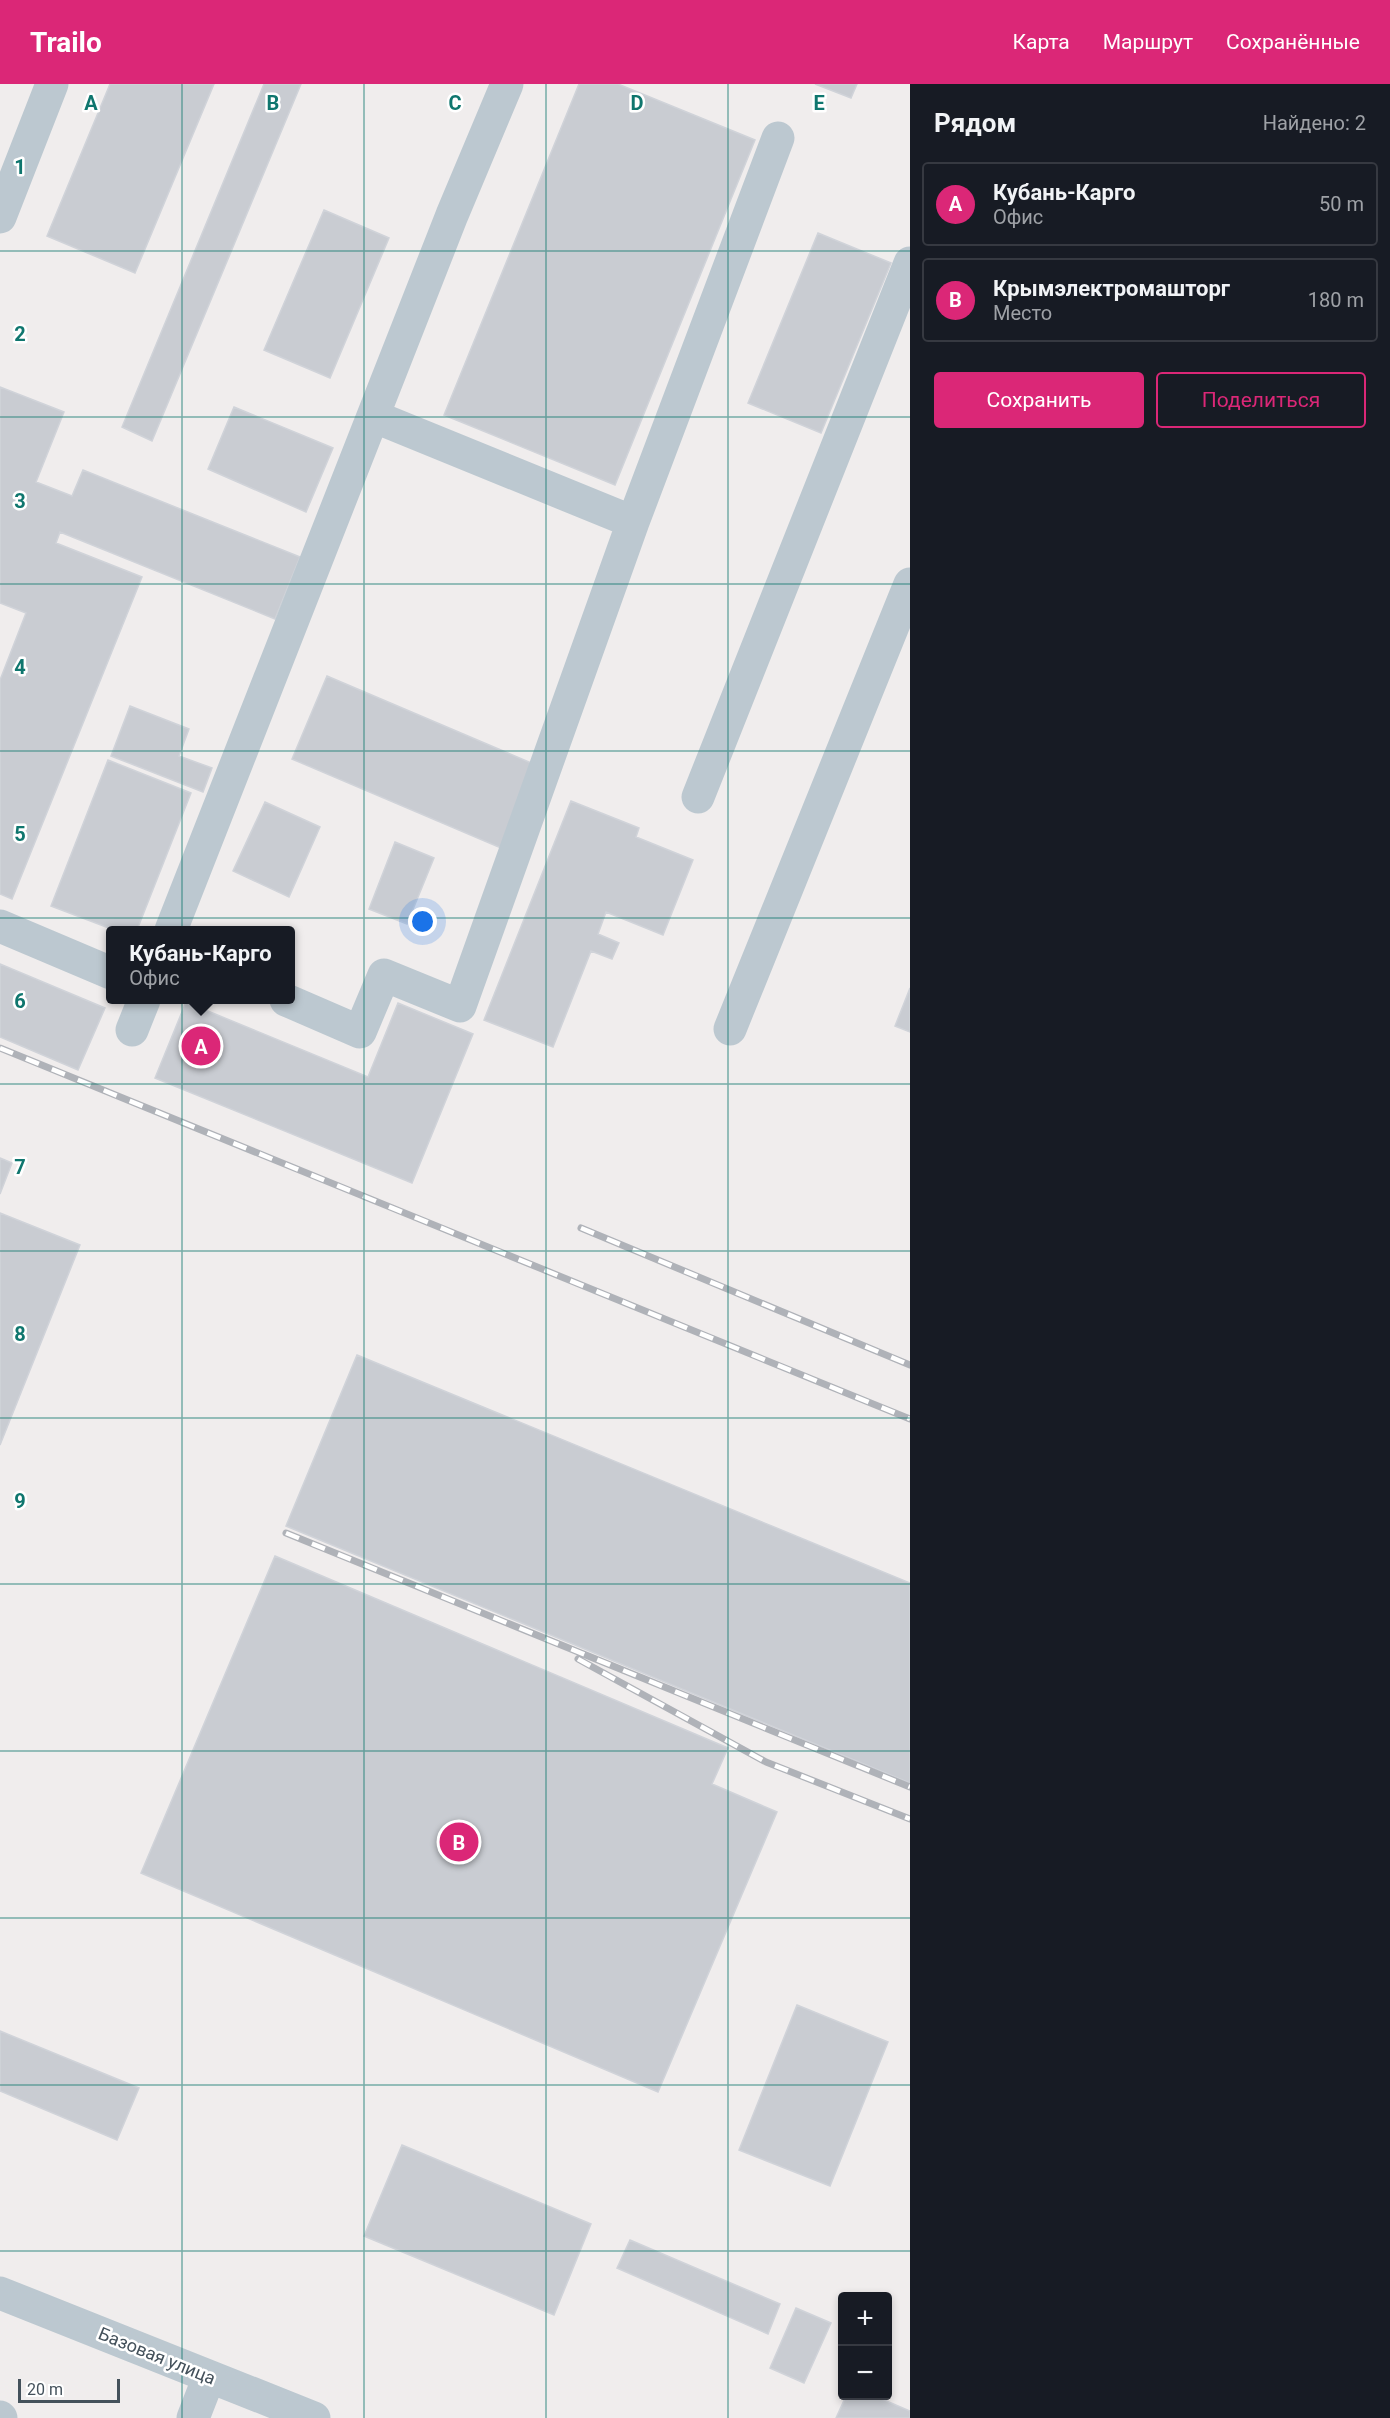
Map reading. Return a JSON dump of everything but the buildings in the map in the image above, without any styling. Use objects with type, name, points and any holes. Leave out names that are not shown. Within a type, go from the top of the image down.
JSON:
[{"type":"street","points":[[0,217],[52,84]]},
{"type":"street","points":[[173,926],[373,416],[507,84]]},
{"type":"street","points":[[295,1003],[360,1032],[384,975],[460,1006],[633,522],[778,138]]},
{"type":"street","points":[[698,797],[910,263]]},
{"type":"street","points":[[373,416],[633,522]]},
{"type":"street","points":[[730,1029],[910,584]]},
{"type":"street","points":[[0,926],[106,971]]},
{"type":"street","points":[[132,1030],[142,1004]]},
{"type":"street","name":"Базовая улица","points":[[0,2293],[314,2418]]},
{"type":"street","points":[[193,2418],[209,2377]]},
{"type":"railway","points":[[0,1048],[910,1419]]},
{"type":"railway","points":[[581,1228],[910,1365]]},
{"type":"railway","points":[[286,1533],[910,1787]]},
{"type":"railway","points":[[578,1659],[766,1762],[910,1819]]},
{"type":"place","name":"Кубань-Карго","points":[[201,1046]]},
{"type":"place","name":"Крымэлектромашторг","points":[[459,1842]]}]
